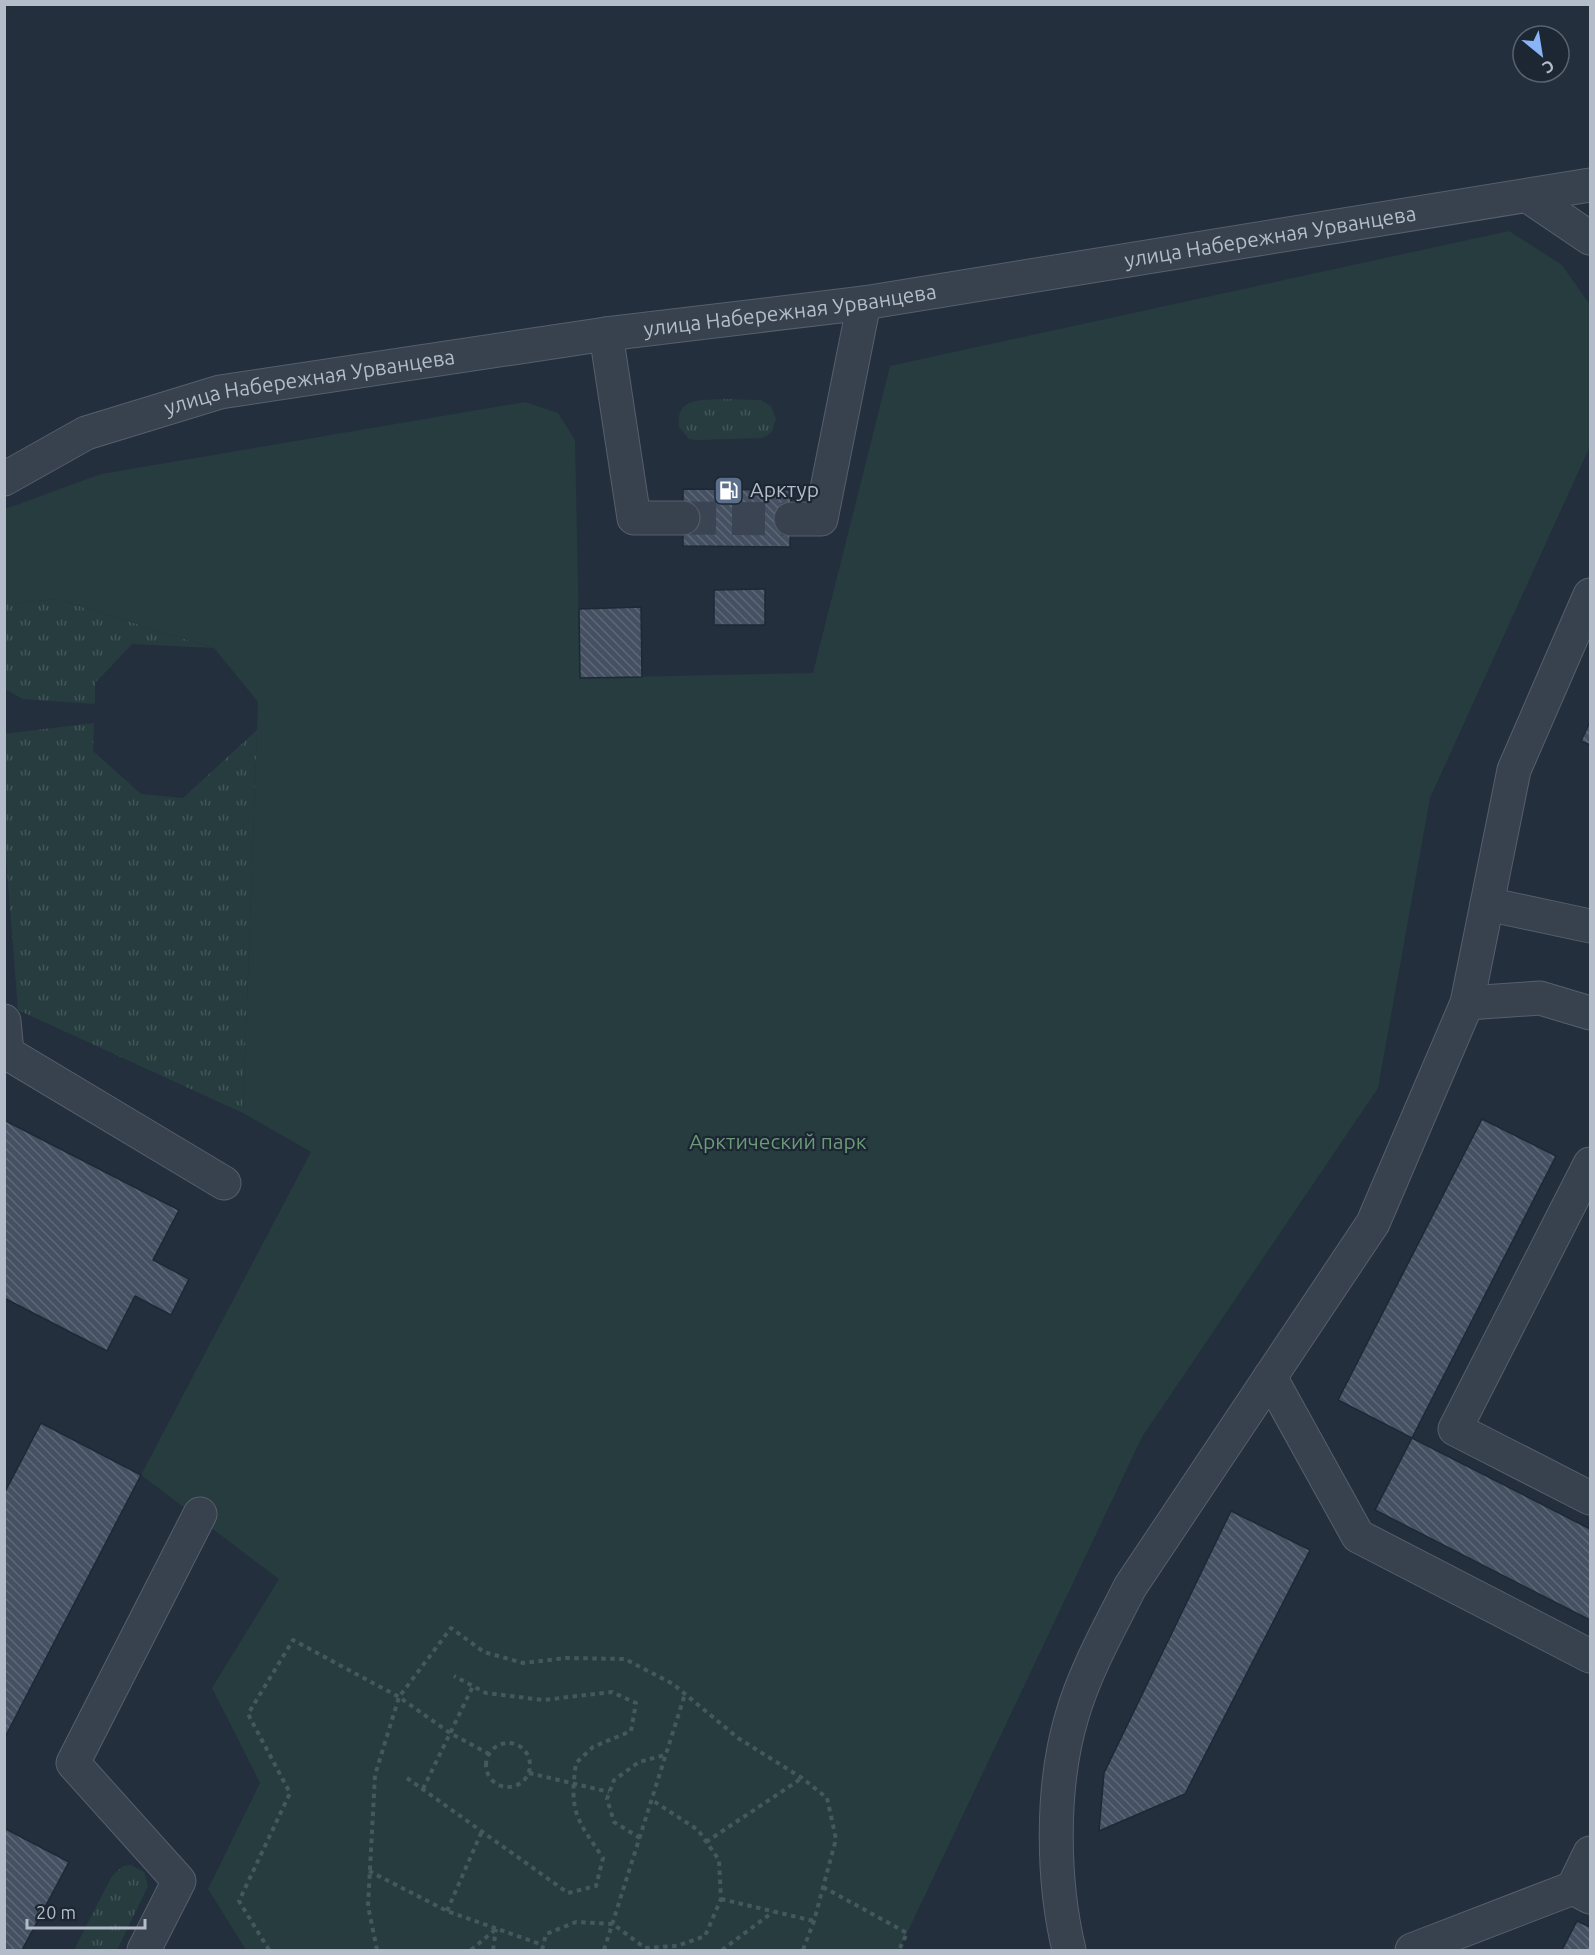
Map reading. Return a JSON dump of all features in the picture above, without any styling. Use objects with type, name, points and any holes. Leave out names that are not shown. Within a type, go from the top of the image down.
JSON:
[{"type":"street","name":"улица Набережная Урванцева","points":[[4,478],[86,434],[219,392],[606,334],[864,303],[1590,185]]},
{"type":"street","points":[[1528,196],[1590,238]]},
{"type":"street","points":[[790,519],[821,519],[864,303]]},
{"type":"street","points":[[606,334],[634,518],[683,518]]},
{"type":"street","points":[[1069,1950],[1058,1883],[1056,1822],[1062,1769],[1072,1716],[1098,1650],[1130,1587],[1373,1223],[1467,1003],[1514,770],[1590,595]]},
{"type":"street","points":[[1487,904],[1590,926]]},
{"type":"street","points":[[1467,1003],[1540,998],[1590,1013]]},
{"type":"street","points":[[4,1021],[7,1053],[224,1183]]},
{"type":"street","points":[[1590,1164],[1455,1429],[1590,1498]]},
{"type":"street","points":[[1270,1377],[1358,1536],[1590,1656]]},
{"type":"street","points":[[144,1950],[179,1881],[73,1763],[200,1514]]},
{"type":"street","points":[[1412,1950],[1582,1892],[1590,1853]]},
{"type":"path","points":[[377,1950],[368,1906],[375,1775],[399,1697],[451,1628],[484,1652],[523,1663],[566,1658],[625,1659],[673,1684],[738,1738],[802,1778],[827,1798],[836,1839],[814,1921],[803,1950]]},
{"type":"path","points":[[269,1950],[239,1901],[290,1793],[248,1714],[292,1640],[399,1697],[450,1733],[489,1754]]},
{"type":"path","points":[[407,1778],[568,1893],[596,1886],[603,1858],[579,1821],[573,1803],[576,1763],[593,1747],[631,1731],[636,1703],[612,1692],[543,1700],[486,1693],[453,1676]]},
{"type":"path","points":[[423,1789],[473,1686]]},
{"type":"path","points":[[604,1950],[685,1694]]},
{"type":"path","points":[[507,1743],[521,1747],[529,1758],[529,1773],[520,1784],[506,1787],[498,1785],[492,1781],[486,1768],[489,1754],[493,1748],[507,1743]]},
{"type":"path","points":[[640,1838],[614,1822],[607,1799],[609,1792],[614,1780],[639,1762],[665,1755]]},
{"type":"path","points":[[529,1773],[609,1792]]},
{"type":"path","points":[[706,1842],[802,1778]]},
{"type":"path","points":[[369,1871],[447,1911],[543,1948],[546,1934],[576,1922],[613,1924],[645,1948],[679,1948],[705,1936],[721,1899],[719,1860],[698,1830],[652,1800]]},
{"type":"path","points":[[447,1911],[482,1831]]},
{"type":"path","points":[[824,1887],[907,1933],[899,1950]]},
{"type":"path","points":[[721,1899],[814,1921]]},
{"type":"path","points":[[723,1950],[774,1912]]},
{"type":"path","points":[[471,1950],[496,1929]]},
{"type":"path","points":[[493,1950],[496,1929]]},
{"type":"green space","name":"Арктический парк","points":[[1509,231],[1562,265],[1590,305],[1590,446],[1430,798],[1378,1088],[1142,1437],[899,1950],[246,1950],[208,1889],[260,1783],[212,1688],[279,1579],[141,1475],[311,1152],[243,1113],[258,702],[214,648],[57,599],[5,604],[5,509],[101,474],[525,402],[558,413],[575,440],[580,678],[813,673],[890,366]]},
{"type":"green space","points":[[760,400],[771,406],[776,419],[772,431],[761,438],[696,440],[689,439],[679,427],[683,407],[695,401]]},
{"type":"green space","points":[[57,599],[214,648],[132,644],[95,683],[95,704],[23,699],[5,689],[4,604]]},
{"type":"green space","points":[[94,723],[93,751],[141,794],[183,798],[257,730],[243,1113],[18,1010],[5,843],[4,734]]},
{"type":"green space","points":[[131,1865],[144,1872],[148,1886],[117,1950],[74,1950],[112,1876],[123,1866]]},
{"type":"building","points":[[683,489],[791,490],[790,547],[683,546]]},
{"type":"building","points":[[765,589],[765,625],[714,625],[714,590]]},
{"type":"building","points":[[641,607],[642,677],[580,678],[579,609]]},
{"type":"building","points":[[1590,722],[1590,745],[1581,741]]},
{"type":"building","points":[[1482,1119],[1556,1156],[1412,1438],[1338,1400]]},
{"type":"building","points":[[4,1120],[179,1210],[153,1260],[189,1279],[171,1315],[135,1296],[107,1351],[4,1298]]},
{"type":"building","points":[[41,1423],[141,1475],[4,1739],[4,1494]]},
{"type":"building","points":[[1412,1438],[1590,1529],[1590,1620],[1375,1510]]},
{"type":"building","points":[[1231,1511],[1310,1550],[1185,1794],[1099,1831],[1104,1773]]},
{"type":"building","points":[[4,1828],[69,1862],[22,1950],[4,1950]]},
{"type":"building","points":[[1577,1921],[1590,1927],[1590,1950],[1562,1950]]},
{"type":"tunnel","points":[[683,518],[791,519]]},
{"type":"place","name":"Арктур","points":[[729,490]]}]
